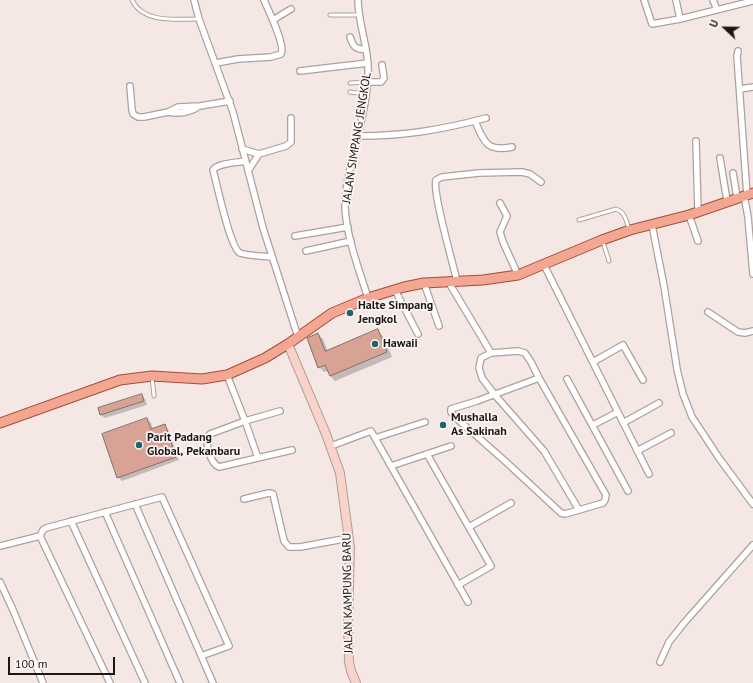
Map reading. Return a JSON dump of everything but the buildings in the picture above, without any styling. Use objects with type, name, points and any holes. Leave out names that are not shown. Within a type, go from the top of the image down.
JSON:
[{"type":"main road","points":[[0,423],[104,384],[129,378],[152,376],[202,379],[227,375],[254,363],[288,344],[332,313],[368,298],[424,283],[492,279],[518,275],[630,230],[693,213],[745,195]]},
{"type":"street","points":[[194,0],[199,19],[230,101],[272,257],[298,337]]},
{"type":"street","points":[[216,63],[238,59],[272,57],[281,54],[283,48],[264,0]]},
{"type":"street","name":"JALAN SIMPANG JENGKOL","points":[[358,0],[359,16],[368,63],[368,82],[358,136],[349,171],[345,212],[351,241],[368,298]]},
{"type":"street","points":[[644,0],[652,24],[680,19],[753,1]]},
{"type":"street","points":[[676,0],[680,19]]},
{"type":"street","points":[[713,0],[717,10]]},
{"type":"street","points":[[273,20],[291,9]]},
{"type":"street","points":[[350,37],[354,47],[359,50],[366,49]]},
{"type":"street","points":[[738,50],[737,56],[745,195],[751,230],[753,274]]},
{"type":"street","points":[[300,71],[368,63]]},
{"type":"street","points":[[368,82],[381,82],[384,78],[382,65]]},
{"type":"street","points":[[130,86],[132,110],[135,115],[144,117],[168,112],[178,107],[200,106],[230,101]]},
{"type":"street","points":[[740,89],[753,87]]},
{"type":"street","points":[[242,149],[259,154],[290,144],[292,139],[291,118]]},
{"type":"street","points":[[358,136],[392,136],[425,132],[486,118]]},
{"type":"street","points":[[475,121],[482,137],[489,146],[500,149],[512,147]]},
{"type":"street","points":[[696,141],[693,213],[698,241]]},
{"type":"street","points":[[248,172],[259,154]]},
{"type":"street","points":[[720,158],[728,201]]},
{"type":"street","points":[[245,161],[220,165],[213,170],[230,235],[234,247],[240,253],[272,257]]},
{"type":"street","points":[[491,353],[461,303],[453,281],[435,185],[436,180],[442,177],[518,171],[528,173],[541,182]]},
{"type":"street","points":[[733,173],[745,195]]},
{"type":"street","points":[[500,203],[507,216],[500,232],[518,275]]},
{"type":"street","points":[[652,225],[664,286],[677,369],[692,417],[719,458],[753,504]]},
{"type":"street","points":[[295,236],[348,227]]},
{"type":"street","points":[[306,251],[351,241]]},
{"type":"street","points":[[544,265],[649,474]]},
{"type":"street","points":[[424,283],[440,326]]},
{"type":"street","points":[[395,290],[418,334]]},
{"type":"street","points":[[708,312],[738,332],[745,333],[753,331]]},
{"type":"street","name":"JALAN KAMPUNG BARU","points":[[288,344],[331,446],[340,473],[349,538],[349,662],[356,683]]},
{"type":"street","points":[[593,362],[623,345],[643,380]]},
{"type":"street","points":[[539,378],[494,394],[477,401],[456,407],[452,409],[451,412],[561,513],[565,514],[579,510],[603,503],[606,495],[526,353],[518,351],[491,353],[481,358],[479,368],[482,378],[494,394],[544,451],[579,510]]},
{"type":"street","points":[[227,375],[258,458]]},
{"type":"street","points":[[567,379],[628,491]]},
{"type":"street","points":[[623,423],[659,403]]},
{"type":"street","points":[[280,411],[245,421],[208,435],[207,443],[211,458],[216,466],[219,466],[292,450]]},
{"type":"street","points":[[593,425],[618,412]]},
{"type":"street","points":[[375,438],[425,422]]},
{"type":"street","points":[[331,446],[371,431],[468,602]]},
{"type":"street","points":[[637,451],[671,433]]},
{"type":"street","points":[[391,466],[451,446]]},
{"type":"street","points":[[427,454],[491,566],[458,584]]},
{"type":"street","points":[[244,499],[269,493],[273,494],[284,541],[289,547],[300,547],[349,538]]},
{"type":"street","points":[[0,546],[40,536],[46,528],[162,497],[228,646],[201,656]]},
{"type":"street","points":[[469,527],[511,503]]},
{"type":"street","points":[[135,504],[213,683]]},
{"type":"street","points":[[105,512],[180,683]]},
{"type":"street","points":[[71,521],[145,683]]},
{"type":"street","points":[[40,536],[110,683]]},
{"type":"street","points":[[660,662],[669,642],[684,623],[753,545]]},
{"type":"street","points":[[0,582],[43,683]]},
{"type":"lane","points":[[132,0],[138,9],[154,17],[166,19],[199,19]]},
{"type":"lane","points":[[330,15],[359,16]]},
{"type":"lane","points":[[350,83],[368,82]]},
{"type":"lane","points":[[350,92],[366,94]]},
{"type":"lane","points":[[579,220],[616,209],[621,211],[624,215],[630,230]]},
{"type":"lane","points":[[602,240],[609,261]]},
{"type":"lane","points":[[152,376],[154,396]]},
{"type":"place","name":"Halte Simpang Jengkol","points":[[350,313]]},
{"type":"place","name":"Hawaii","points":[[375,344]]},
{"type":"place","name":"Mushalla As Sakinah","points":[[443,425]]},
{"type":"place","name":"Parit Padang Global, Pekanbaru","points":[[139,445]]}]
